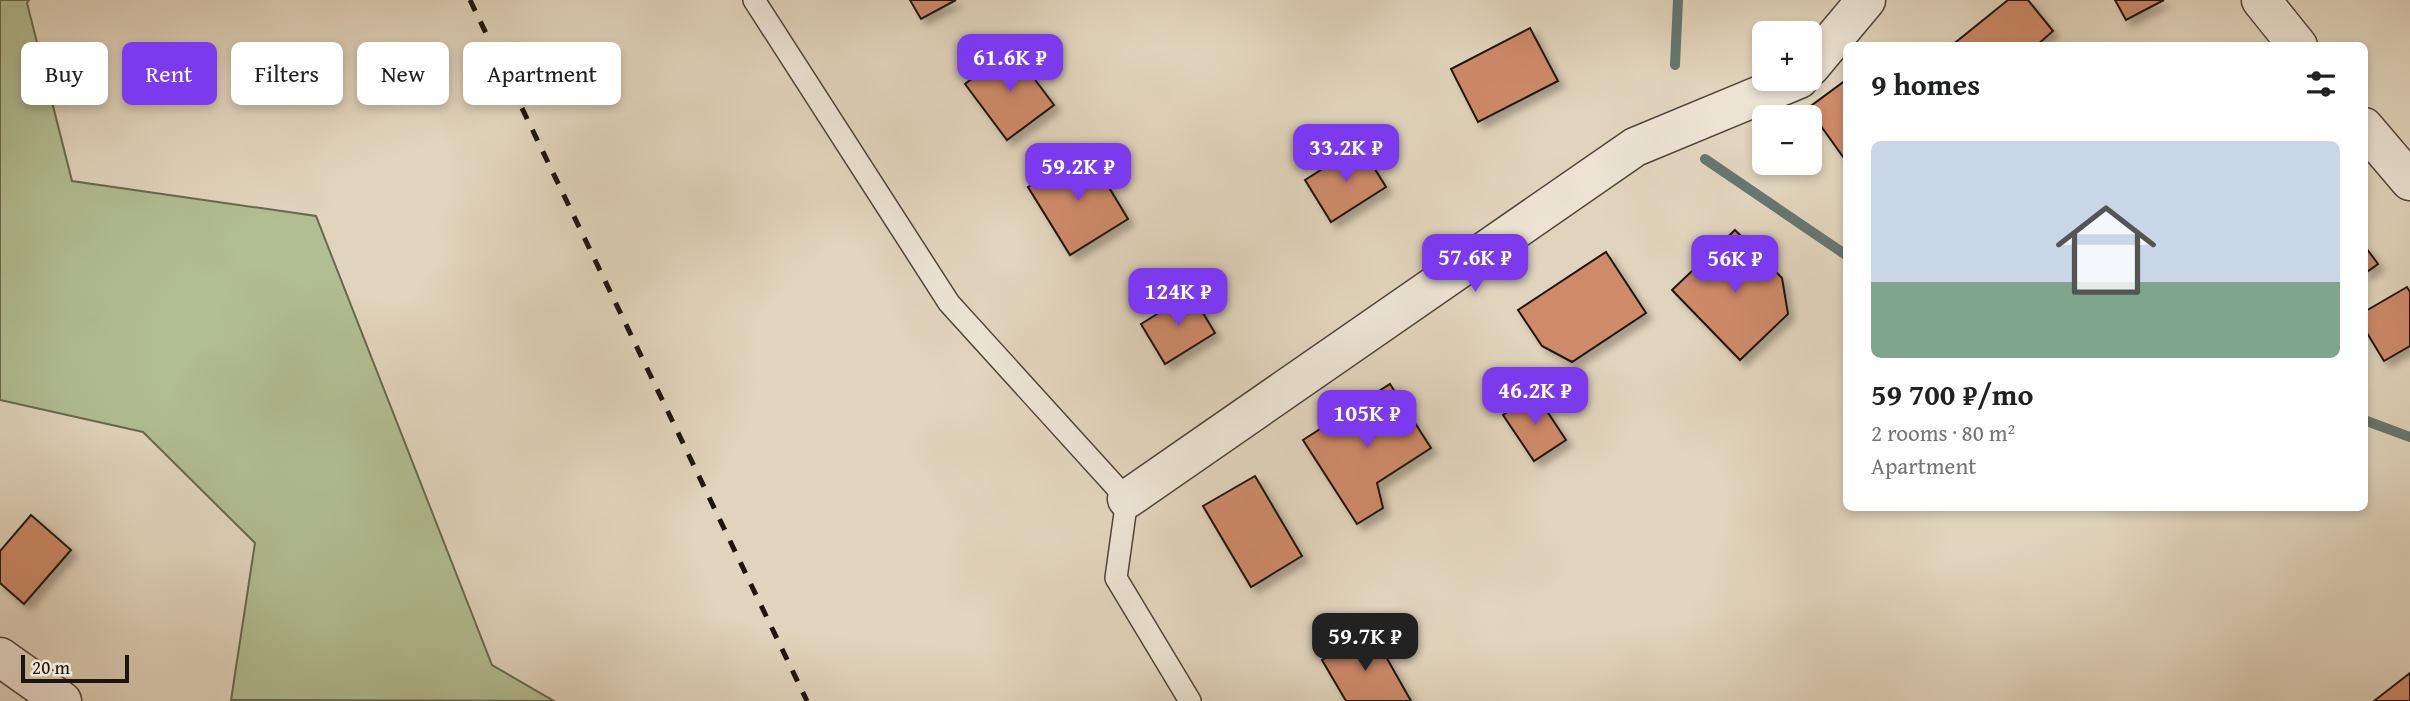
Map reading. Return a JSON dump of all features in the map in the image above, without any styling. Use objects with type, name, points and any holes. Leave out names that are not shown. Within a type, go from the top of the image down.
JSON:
[{"type":"street","points":[[1822,53],[1866,0]]},
{"type":"street","points":[[2261,0],[2295,42]]},
{"type":"street","points":[[1127,499],[1635,147],[1771,91]]},
{"type":"street","points":[[2368,132],[2410,181]]},
{"type":"street","points":[[0,657],[62,701]]},
{"type":"lane","points":[[754,0],[948,303],[1127,499],[1116,579],[1190,701]]},
{"type":"green space","points":[[0,0],[29,0],[27,3],[37,42],[21,42],[21,105],[53,105],[72,181],[316,216],[492,665],[554,701],[231,700],[255,543],[143,432],[0,400]]},
{"type":"building","points":[[910,0],[956,0],[921,19]]},
{"type":"building","points":[[2008,0],[2028,0],[2053,31],[2041,42],[1956,42]]},
{"type":"building","points":[[2115,0],[2164,0],[2126,20]]},
{"type":"building","points":[[1530,28],[1558,81],[1478,122],[1451,69]]},
{"type":"building","points":[[1012,49],[1054,105],[1007,140],[965,84]]},
{"type":"building","points":[[1843,82],[1843,157],[1822,128],[1822,105],[1812,105]]},
{"type":"building","points":[[1360,145],[1386,187],[1331,222],[1305,180]]},
{"type":"building","points":[[1087,151],[1128,219],[1070,255],[1028,187]]},
{"type":"building","points":[[1735,230],[1782,278],[1788,314],[1740,360],[1672,290]]},
{"type":"building","points":[[2368,250],[2378,264],[2368,271]]},
{"type":"building","points":[[1606,252],[1646,313],[1572,362],[1542,346],[1518,310]]},
{"type":"building","points":[[2407,287],[2410,292],[2410,346],[2384,361],[2368,335],[2368,310]]},
{"type":"building","points":[[1191,293],[1215,333],[1165,364],[1141,324]]},
{"type":"building","points":[[1390,384],[1431,448],[1377,483],[1383,508],[1357,524],[1303,440]]},
{"type":"building","points":[[1535,393],[1566,440],[1534,461],[1503,415]]},
{"type":"building","points":[[1255,476],[1302,556],[1251,587],[1203,506]]},
{"type":"building","points":[[31,515],[71,550],[24,604],[0,583],[0,551]]},
{"type":"building","points":[[1372,632],[1411,701],[1346,701],[1322,660]]},
{"type":"building","points":[[2410,673],[2410,701],[2374,701]]},
{"type":"waterway","points":[[1675,65],[1678,0]]},
{"type":"waterway","points":[[1705,159],[1843,253]]},
{"type":"waterway","points":[[2368,421],[2410,437]]},
{"type":"railway","points":[[470,0],[807,701]]}]
